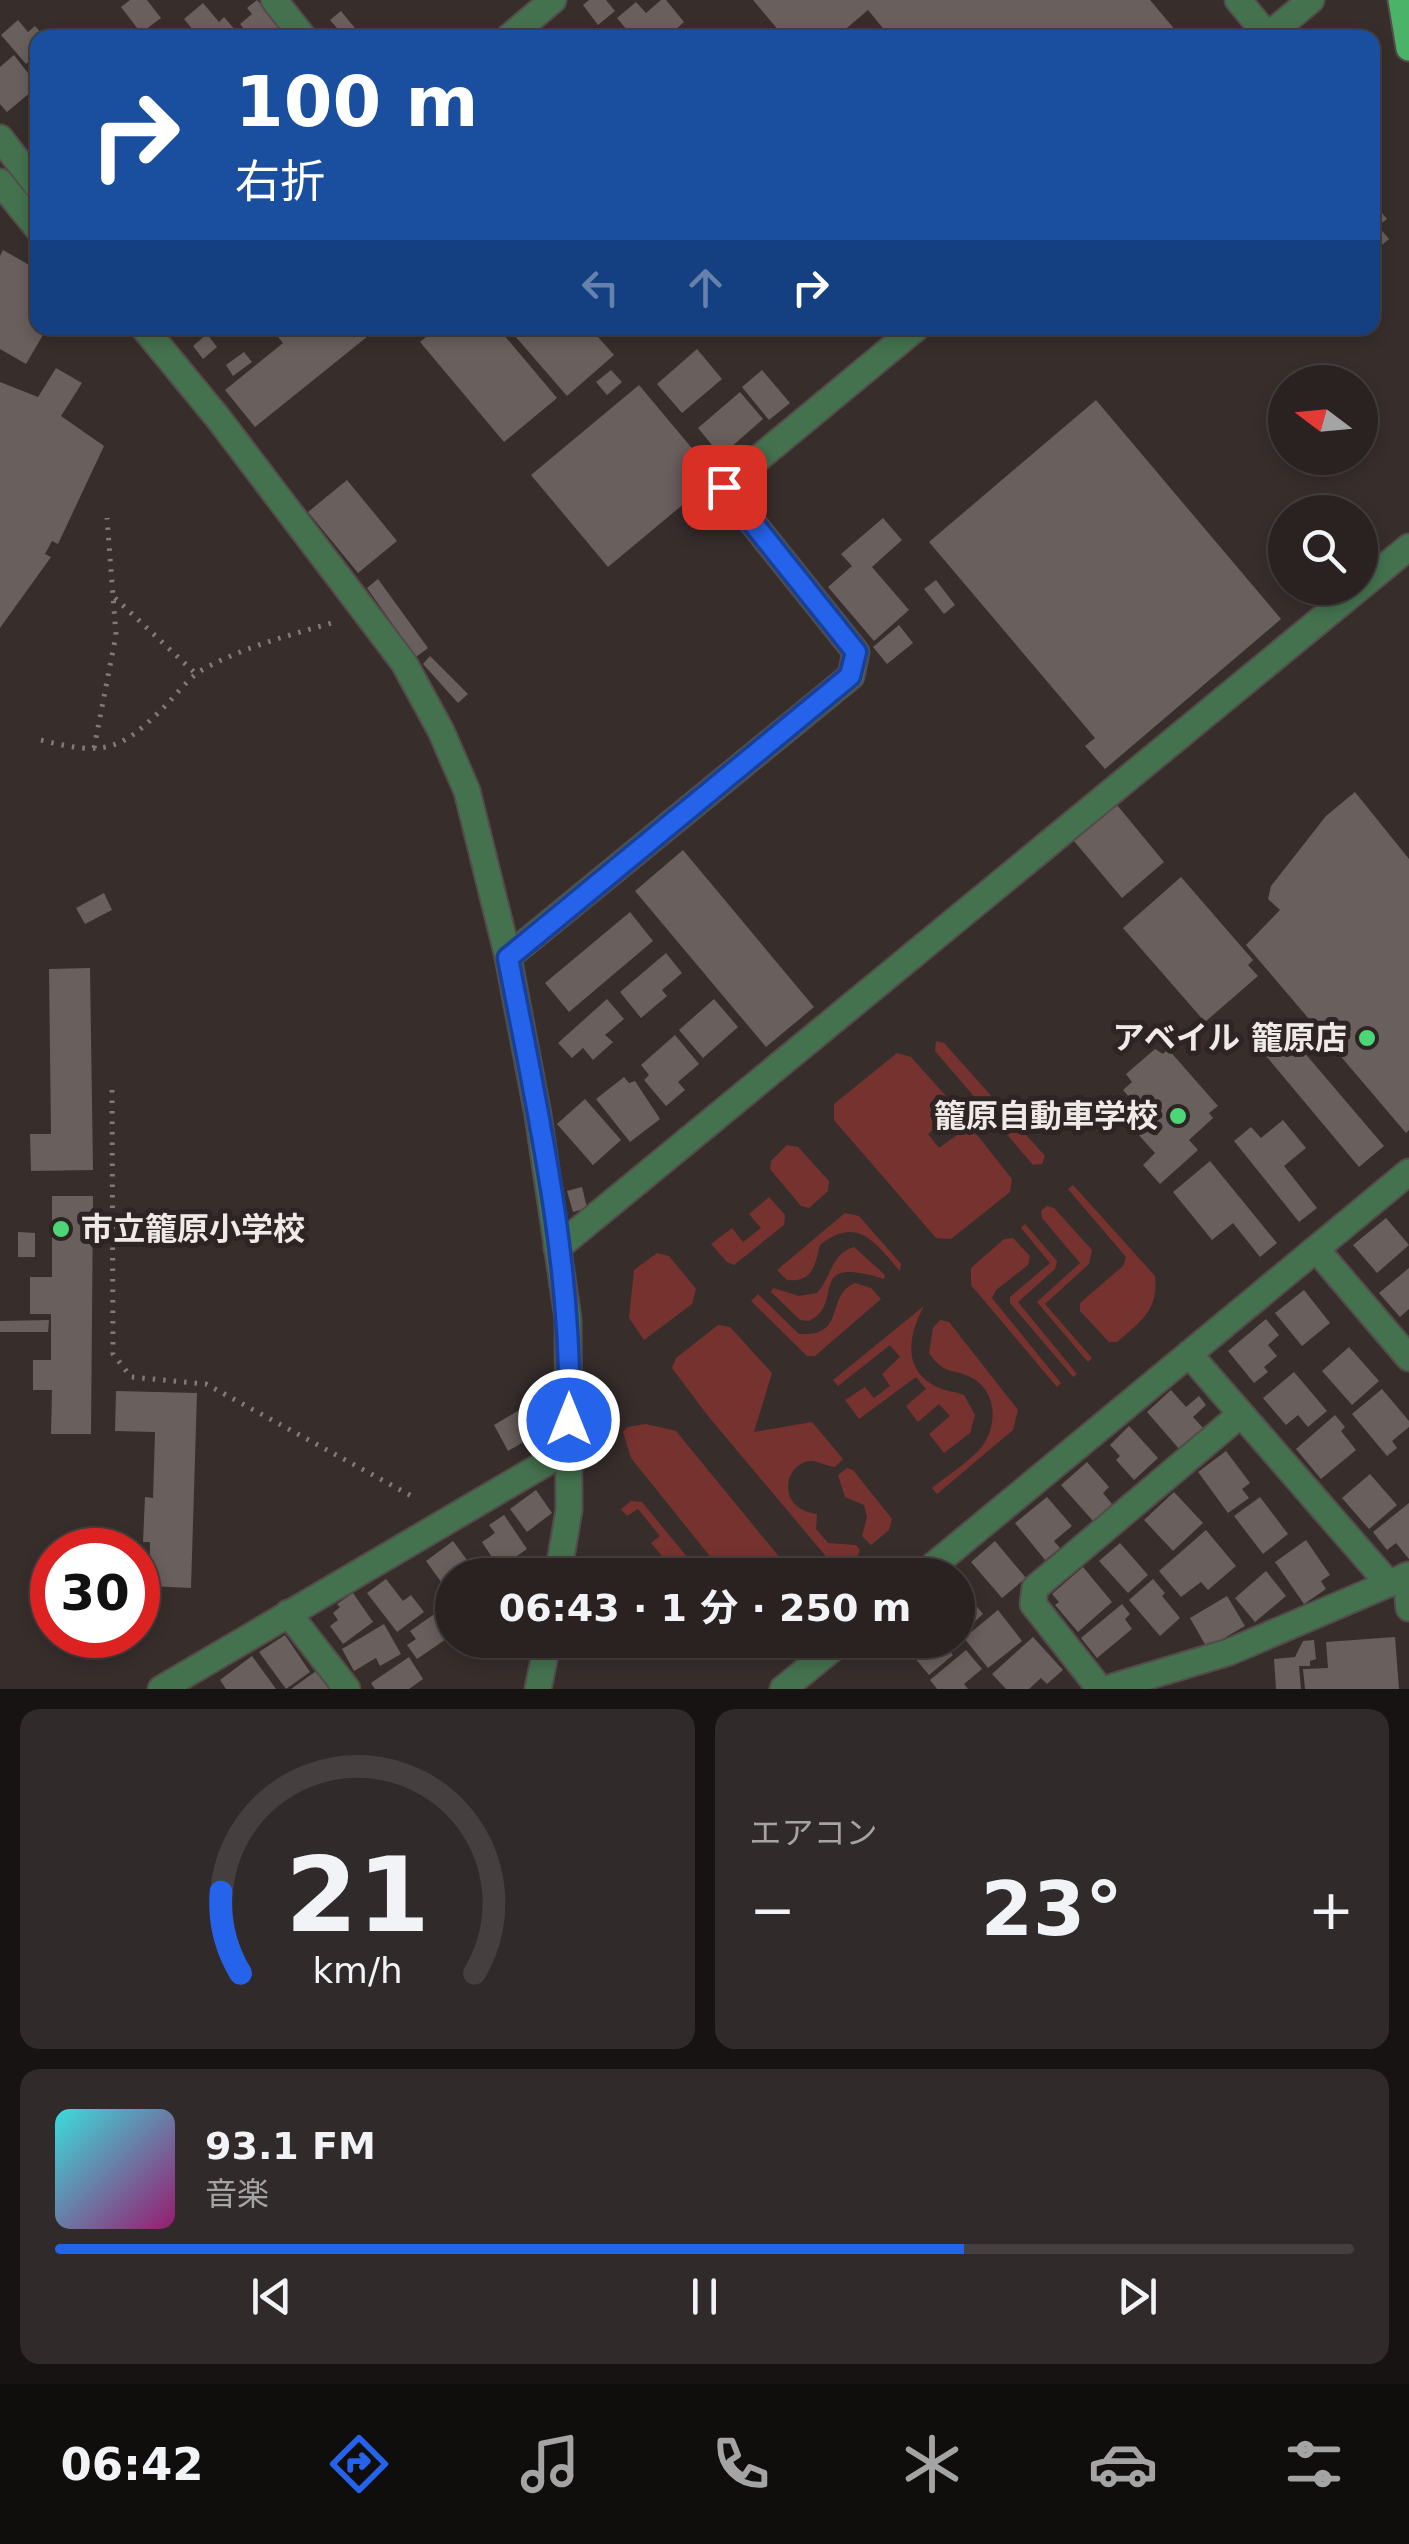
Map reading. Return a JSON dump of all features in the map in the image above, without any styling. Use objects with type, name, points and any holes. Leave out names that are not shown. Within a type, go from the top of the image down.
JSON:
[{"type":"main road","points":[[1401,0],[1409,48]]},
{"type":"street","points":[[274,0],[298,30]]},
{"type":"street","points":[[517,30],[553,0]]},
{"type":"street","points":[[1238,0],[1262,30]]},
{"type":"street","points":[[1275,30],[1311,0]]},
{"type":"street","points":[[0,138],[30,177]]},
{"type":"street","points":[[0,182],[30,220]]},
{"type":"street","points":[[156,335],[404,663],[442,731],[467,791],[508,958],[538,1115],[568,1319],[569,1510],[561,1558]]},
{"type":"street","points":[[508,958],[850,676],[856,652],[724,487],[908,335]]},
{"type":"street","points":[[557,1248],[1409,548]]},
{"type":"street","points":[[943,1558],[1409,1172]]},
{"type":"street","points":[[1316,1249],[1409,1358]]},
{"type":"street","points":[[1189,1354],[1241,1414],[1401,1578],[1409,1608]]},
{"type":"street","points":[[1241,1414],[1035,1588],[1033,1604],[1103,1689],[1229,1652],[1401,1578]]},
{"type":"street","points":[[161,1689],[202,1679],[288,1613],[568,1450]]},
{"type":"street","points":[[288,1613],[347,1689]]},
{"type":"street","points":[[538,1689],[544,1658]]},
{"type":"street","points":[[783,1689],[820,1658]]},
{"type":"path","points":[[94,748],[116,635],[108,518]]},
{"type":"path","points":[[113,596],[196,674]]},
{"type":"path","points":[[41,740],[74,748],[110,748],[139,733],[196,674],[241,649],[351,617]]},
{"type":"path","points":[[112,1090],[113,1354],[131,1377],[206,1384],[418,1499]]},
{"type":"shaded area","points":[[936,1041],[944,1043],[1045,1156],[1042,1164],[1033,1165],[935,1051]]},
{"type":"shaded area","points":[[897,1053],[911,1057],[954,1105],[953,1113],[928,1134],[939,1148],[967,1128],[973,1130],[1012,1179],[1010,1192],[951,1239],[936,1238],[834,1120],[834,1104]]},
{"type":"shaded area","points":[[787,1145],[798,1147],[829,1181],[828,1191],[809,1208],[801,1206],[770,1169],[771,1161]]},
{"type":"shaded area","points":[[1073,1185],[1155,1276],[1151,1307],[1117,1342],[1109,1342],[1080,1311],[1080,1303],[1123,1266],[1126,1257],[1068,1189]]},
{"type":"shaded area","points":[[769,1197],[785,1215],[784,1225],[734,1265],[727,1262],[711,1244],[732,1228],[743,1242],[761,1228],[749,1214]]},
{"type":"shaded area","points":[[1047,1206],[1054,1208],[1092,1250],[1089,1264],[1045,1304],[1092,1358],[1088,1362],[1037,1302],[1080,1263],[1042,1218],[1041,1211]]},
{"type":"shaded area","points":[[845,1213],[859,1216],[901,1264],[900,1271],[865,1236],[845,1232],[820,1245],[814,1266],[802,1279],[787,1280],[777,1270]]},
{"type":"shaded area","points":[[1025,1224],[1057,1261],[1055,1269],[1018,1302],[1077,1374],[1073,1377],[1010,1303],[1010,1297],[1050,1263],[1021,1228]]},
{"type":"shaded area","points":[[1013,1238],[1030,1256],[1028,1265],[996,1290],[992,1298],[1061,1383],[1057,1387],[971,1285],[971,1268],[1004,1239]]},
{"type":"shaded area","points":[[854,1247],[885,1275],[884,1279],[843,1272],[830,1284],[820,1313],[809,1321],[800,1320],[771,1292],[773,1288],[799,1296],[817,1293],[836,1260]]},
{"type":"shaded area","points":[[657,1253],[669,1256],[696,1289],[692,1304],[644,1340],[629,1318],[634,1270]]},
{"type":"shaded area","points":[[855,1283],[871,1288],[881,1299],[815,1356],[807,1356],[751,1301],[758,1294],[799,1334],[814,1333],[830,1323],[840,1297]]},
{"type":"shaded area","points":[[924,1306],[912,1337],[916,1368],[937,1387],[964,1395],[975,1415],[970,1433],[944,1453],[929,1434],[950,1416],[939,1404],[918,1422],[906,1406],[926,1389],[916,1377],[859,1419],[845,1400],[865,1387],[874,1398],[890,1386],[882,1374],[900,1357],[890,1345],[838,1386],[833,1380]]},
{"type":"shaded area","points":[[940,1320],[949,1322],[1018,1410],[1013,1430],[937,1494],[932,1488],[981,1448],[993,1417],[987,1392],[981,1385],[967,1375],[945,1369],[929,1353],[933,1328]]},
{"type":"shaded area","points":[[718,1325],[730,1327],[772,1373],[754,1432],[812,1422],[843,1459],[835,1467],[814,1461],[802,1463],[790,1477],[789,1495],[803,1510],[817,1514],[816,1529],[828,1543],[856,1545],[860,1550],[857,1558],[827,1558],[708,1416],[672,1368],[676,1358]]},
{"type":"shaded area","points":[[646,1424],[676,1431],[780,1558],[711,1558],[631,1458],[623,1432],[627,1427]]},
{"type":"shaded area","points":[[847,1468],[853,1470],[892,1519],[889,1530],[871,1545],[862,1536],[867,1517],[864,1505],[845,1497],[838,1475]]},
{"type":"shaded area","points":[[631,1501],[642,1502],[688,1558],[664,1558],[651,1543],[660,1536],[638,1509],[627,1516],[621,1509]]},
{"type":"building","points":[[130,0],[147,0],[161,18],[139,30],[121,7]]},
{"type":"building","points":[[257,0],[283,30],[245,30],[240,24],[252,14],[247,8]]},
{"type":"building","points":[[589,0],[606,0],[615,11],[598,25],[583,5]]},
{"type":"building","points":[[666,0],[684,22],[675,30],[627,30],[617,18],[636,2],[646,13]]},
{"type":"building","points":[[753,0],[1150,0],[1175,30],[884,30],[868,10],[844,30],[778,30]]},
{"type":"building","points":[[203,3],[219,22],[224,17],[235,30],[193,30],[184,19]]},
{"type":"building","points":[[341,11],[356,30],[335,30],[337,28],[330,20]]},
{"type":"building","points":[[18,20],[30,30],[30,61],[26,64],[1,35]]},
{"type":"building","points":[[14,55],[30,76],[30,93],[7,112],[0,104],[0,67]]},
{"type":"building","points":[[1380,228],[1389,239],[1380,246]]},
{"type":"building","points":[[3,250],[30,265],[30,335],[43,335],[26,364],[0,349]]},
{"type":"building","points":[[208,335],[217,347],[203,359],[193,346]]},
{"type":"building","points":[[277,335],[369,335],[255,427],[225,390],[283,343]]},
{"type":"building","points":[[428,335],[504,335],[557,398],[504,442],[420,342]]},
{"type":"building","points":[[514,335],[596,335],[614,355],[567,396]]},
{"type":"building","points":[[697,349],[722,379],[682,413],[657,384]]},
{"type":"building","points":[[244,352],[252,362],[233,376],[226,365]]},
{"type":"building","points":[[56,368],[82,383],[61,416],[104,446],[58,544],[52,541],[45,554],[51,557],[0,628],[0,382],[38,397]]},
{"type":"building","points":[[611,370],[622,382],[607,395],[596,382]]},
{"type":"building","points":[[762,370],[790,403],[769,420],[742,387]]},
{"type":"building","points":[[639,385],[716,477],[608,567],[531,475]]},
{"type":"building","points":[[740,392],[763,419],[721,456],[698,428]]},
{"type":"building","points":[[1096,400],[1281,619],[1105,769],[1085,746],[1095,738],[929,542]]},
{"type":"building","points":[[347,480],[397,541],[358,573],[308,512]]},
{"type":"building","points":[[883,518],[902,540],[872,567],[909,610],[874,641],[828,587],[852,566],[841,554]]},
{"type":"building","points":[[378,579],[428,648],[416,657],[367,588]]},
{"type":"building","points":[[936,580],[955,605],[944,614],[924,589]]},
{"type":"building","points":[[899,625],[913,643],[887,664],[873,647]]},
{"type":"building","points":[[430,656],[468,694],[458,703],[423,664]]},
{"type":"building","name":"アベイル 籠原店","points":[[1355,792],[1409,859],[1406,1133],[1246,945],[1280,910],[1268,899],[1271,886],[1326,816]]},
{"type":"building","points":[[1117,805],[1164,862],[1122,898],[1074,841]]},
{"type":"building","points":[[683,850],[814,1007],[766,1047],[635,891]]},
{"type":"building","points":[[1181,877],[1253,960],[1248,965],[1258,976],[1205,1022],[1123,928]]},
{"type":"building","points":[[104,893],[112,910],[85,924],[76,908]]},
{"type":"building","points":[[630,912],[653,941],[569,1012],[545,983]]},
{"type":"building","points":[[666,953],[682,973],[662,990],[667,996],[641,1018],[620,992]]},
{"type":"building","points":[[90,968],[93,1170],[31,1171],[30,1134],[51,1134],[49,969]]},
{"type":"building","points":[[607,999],[624,1019],[605,1035],[613,1042],[593,1060],[583,1048],[572,1058],[558,1043]]},
{"type":"building","points":[[714,999],[738,1027],[703,1058],[679,1030]]},
{"type":"building","points":[[1280,1024],[1384,1146],[1359,1167],[1256,1044]]},
{"type":"building","points":[[675,1035],[699,1064],[678,1082],[685,1090],[666,1106],[644,1080],[649,1075],[641,1065]]},
{"type":"building","name":"籠原自動車学校","points":[[1155,1049],[1163,1054],[1168,1049],[1218,1106],[1209,1113],[1213,1118],[1189,1140],[1198,1150],[1160,1184],[1143,1165],[1155,1153],[1137,1133],[1150,1121],[1123,1090],[1132,1082],[1126,1074]]},
{"type":"building","points":[[624,1077],[629,1083],[635,1081],[660,1119],[630,1142],[596,1099]]},
{"type":"building","points":[[585,1099],[621,1140],[593,1165],[557,1124]]},
{"type":"building","points":[[1283,1120],[1306,1148],[1284,1166],[1317,1208],[1299,1222],[1234,1141],[1251,1127],[1261,1138]]},
{"type":"building","points":[[1210,1161],[1277,1243],[1260,1257],[1233,1223],[1212,1240],[1173,1192]]},
{"type":"building","points":[[582,1187],[587,1208],[573,1212],[567,1191]]},
{"type":"building","points":[[52,1196],[93,1196],[91,1434],[51,1434],[52,1390],[33,1390],[33,1360],[51,1360],[51,1314],[30,1314],[30,1277],[52,1277]]},
{"type":"building","points":[[1386,1218],[1409,1245],[1377,1273],[1353,1245]]},
{"type":"building","points":[[18,1232],[35,1233],[35,1257],[18,1257]]},
{"type":"building","points":[[1409,1268],[1409,1309],[1400,1317],[1379,1293]]},
{"type":"building","points":[[1304,1290],[1330,1323],[1302,1346],[1275,1313]]},
{"type":"building","points":[[1266,1319],[1279,1335],[1268,1345],[1277,1356],[1264,1367],[1268,1372],[1254,1383],[1228,1351]]},
{"type":"building","points":[[49,1320],[48,1332],[0,1332],[0,1321]]},
{"type":"building","points":[[1349,1347],[1379,1381],[1352,1405],[1322,1371]]},
{"type":"building","points":[[1294,1372],[1327,1411],[1308,1427],[1298,1415],[1286,1425],[1263,1398]]},
{"type":"building","points":[[1382,1389],[1409,1421],[1409,1427],[1392,1441],[1397,1448],[1387,1456],[1352,1414]]},
{"type":"building","points":[[1171,1390],[1186,1407],[1199,1396],[1206,1405],[1193,1417],[1204,1429],[1180,1450],[1147,1412]]},
{"type":"building","points":[[116,1391],[197,1393],[191,1588],[160,1587],[160,1528],[144,1528],[145,1497],[153,1498],[155,1432],[115,1431]]},
{"type":"building","points":[[531,1403],[546,1429],[508,1451],[494,1425]]},
{"type":"building","points":[[1335,1415],[1345,1427],[1341,1431],[1356,1450],[1321,1479],[1296,1449]]},
{"type":"building","points":[[1129,1426],[1158,1458],[1134,1480],[1116,1460],[1120,1456],[1110,1445]]},
{"type":"building","points":[[1226,1451],[1250,1483],[1242,1489],[1249,1498],[1228,1513],[1198,1472]]},
{"type":"building","points":[[1087,1462],[1109,1487],[1103,1493],[1112,1504],[1093,1521],[1061,1485]]},
{"type":"building","points":[[1370,1474],[1397,1505],[1369,1529],[1342,1498]]},
{"type":"building","points":[[536,1490],[552,1513],[527,1532],[510,1509]]},
{"type":"building","points":[[1174,1492],[1203,1523],[1173,1551],[1144,1520]]},
{"type":"building","points":[[1047,1497],[1072,1526],[1054,1541],[1060,1548],[1045,1560],[1015,1523]]},
{"type":"building","points":[[1260,1497],[1288,1534],[1263,1554],[1234,1516]]},
{"type":"building","points":[[1409,1503],[1409,1559],[1396,1543],[1387,1550],[1373,1532]]},
{"type":"building","points":[[504,1515],[527,1549],[514,1558],[492,1558],[482,1542],[495,1533],[489,1525]]},
{"type":"building","points":[[1206,1530],[1236,1566],[1208,1590],[1201,1582],[1181,1597],[1159,1571]]},
{"type":"building","points":[[1306,1540],[1330,1575],[1321,1581],[1326,1589],[1304,1604],[1275,1562]]},
{"type":"building","points":[[453,1541],[466,1558],[435,1558],[435,1573],[426,1561]]},
{"type":"building","points":[[995,1541],[1026,1578],[1002,1598],[975,1567],[975,1558]]},
{"type":"building","points":[[1120,1543],[1148,1575],[1128,1593],[1099,1561]]},
{"type":"building","points":[[1083,1567],[1112,1602],[1078,1632],[1055,1605],[1059,1602],[1052,1594]]},
{"type":"building","points":[[1266,1571],[1286,1596],[1255,1622],[1235,1598]]},
{"type":"building","points":[[386,1579],[403,1601],[411,1595],[424,1612],[397,1632],[367,1593]]},
{"type":"building","points":[[1153,1579],[1180,1618],[1160,1636],[1129,1600]]},
{"type":"building","points":[[353,1593],[373,1622],[343,1644],[330,1626],[338,1620],[333,1613],[340,1607],[337,1604]]},
{"type":"building","points":[[1227,1596],[1245,1626],[1207,1648],[1190,1618]]},
{"type":"building","points":[[975,1604],[983,1614],[975,1621]]},
{"type":"building","points":[[1122,1604],[1130,1614],[1125,1619],[1132,1629],[1097,1658],[1081,1638]]},
{"type":"building","points":[[998,1610],[1022,1641],[988,1668],[975,1652],[975,1629]]},
{"type":"building","points":[[435,1614],[435,1647],[417,1659],[407,1645],[416,1639],[410,1631]]},
{"type":"building","points":[[384,1624],[401,1654],[380,1666],[376,1658],[354,1671],[342,1649]]},
{"type":"building","points":[[285,1635],[310,1672],[286,1689],[259,1652]]},
{"type":"building","points":[[1033,1637],[1063,1670],[1047,1684],[1041,1678],[1029,1689],[1006,1689],[992,1674]]},
{"type":"building","points":[[1395,1637],[1399,1689],[1305,1689],[1303,1669],[1328,1668],[1326,1642]]},
{"type":"building","points":[[1314,1640],[1316,1659],[1310,1661],[1310,1666],[1299,1666],[1301,1689],[1276,1689],[1274,1659],[1295,1657],[1303,1641]]},
{"type":"building","points":[[252,1656],[276,1689],[226,1689],[220,1680]]},
{"type":"building","points":[[409,1657],[423,1679],[409,1689],[375,1689],[371,1683]]},
{"type":"building","points":[[915,1658],[949,1658],[929,1675]]},
{"type":"building","points":[[956,1658],[973,1658],[982,1669],[964,1684],[968,1689],[937,1689],[930,1680]]},
{"type":"building","points":[[319,1669],[334,1689],[291,1689]]},
{"type":"place","name":"アベイル 籠原店","points":[[1367,1038]]},
{"type":"place","name":"籠原自動車学校","points":[[1178,1116]]},
{"type":"place","name":"市立籠原小学校","points":[[61,1229]]},
{"type":"route","points":[[569,1420],[568,1319],[538,1115],[508,958],[850,676],[856,652],[724,487]]}]
